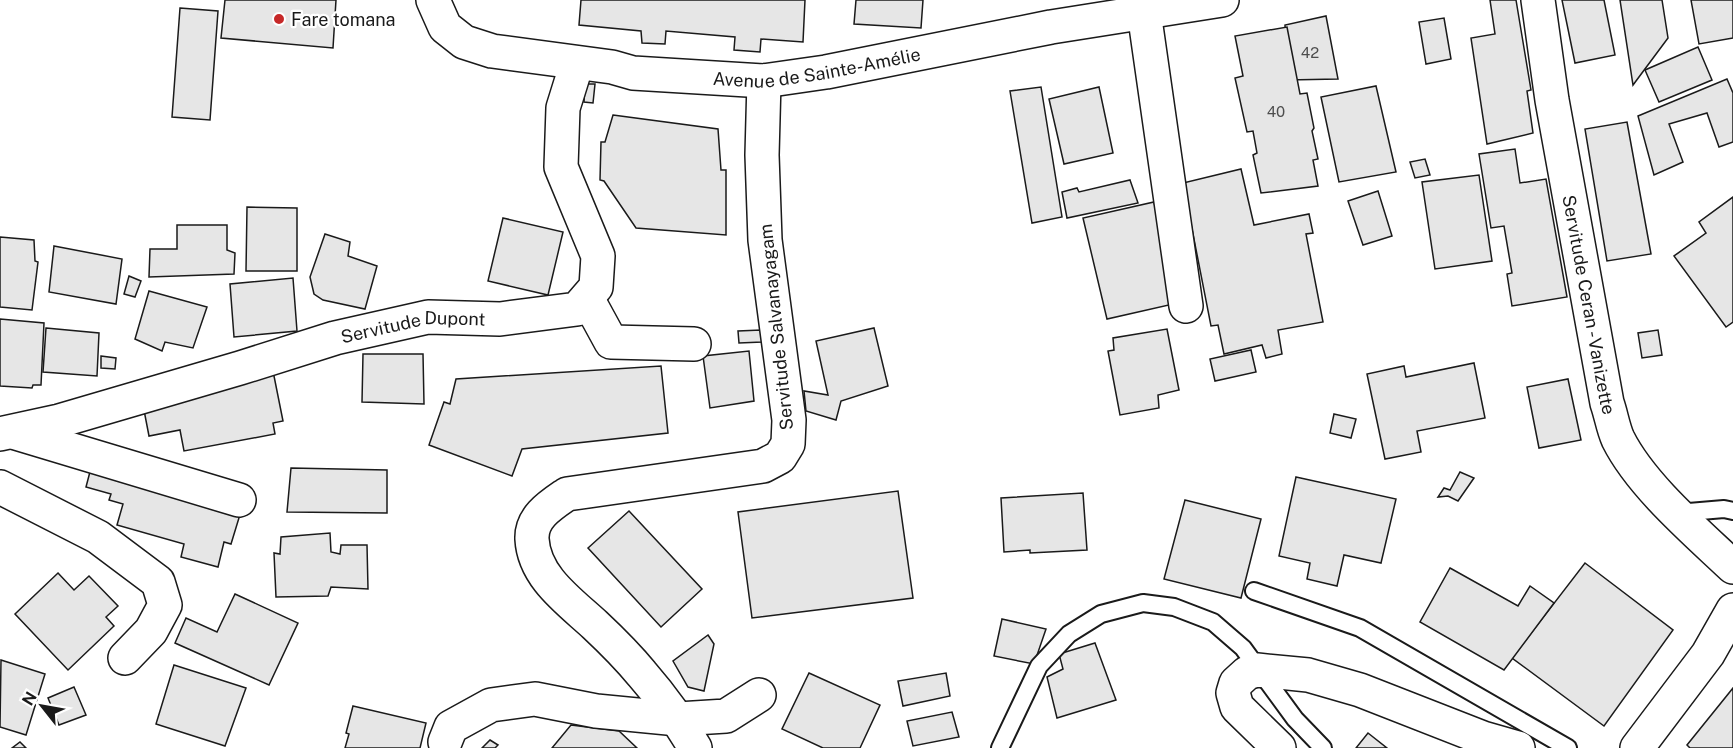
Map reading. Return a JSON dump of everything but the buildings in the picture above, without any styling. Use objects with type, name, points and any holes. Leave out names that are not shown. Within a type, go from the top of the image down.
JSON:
[{"type":"street","name":"Avenue de Sainte-Amélie","points":[[433,0],[445,27],[464,42],[492,51],[612,67],[633,73],[764,81],[826,72],[1051,27],[1222,0]]},
{"type":"street","name":"Servitude Ceran - Vanizette","points":[[1538,0],[1552,100],[1608,403],[1617,438],[1634,464],[1676,513],[1733,567]]},
{"type":"street","points":[[1144,12],[1186,306]]},
{"type":"street","points":[[577,63],[563,108],[561,166],[598,256],[596,287],[587,298],[611,342],[694,344]]},
{"type":"street","name":"Servitude Salvanayagam","points":[[695,748],[678,719],[642,672],[597,626],[554,588],[537,563],[532,538],[536,523],[546,508],[567,494],[763,466],[780,457],[788,444],[789,420],[765,240],[762,155],[764,81]]},
{"type":"street","name":"Servitude Dupont","points":[[6,433],[93,412],[335,338],[428,317],[500,319],[577,309],[587,298]]},
{"type":"street","points":[[6,433],[239,500]]},
{"type":"street","points":[[0,487],[98,537],[158,582],[165,605],[151,630],[125,658]]},
{"type":"street","points":[[1637,748],[1708,654],[1733,610]]},
{"type":"street","points":[[1279,748],[1237,707],[1233,693],[1236,683],[1247,673],[1257,670],[1308,675],[1360,690],[1483,738],[1518,748]]},
{"type":"street","points":[[445,742],[451,727],[491,705],[535,699],[596,711],[678,719],[726,716],[759,695]]},
{"type":"lane","points":[[1676,513],[1724,509],[1733,511]]},
{"type":"lane","points":[[1254,591],[1360,628],[1568,748]]},
{"type":"lane","points":[[1000,748],[1039,666],[1069,634],[1101,614],[1143,603],[1174,607],[1214,622],[1243,648],[1295,719],[1323,748]]},
{"type":"place","name":"Fare tomana","points":[[279,19]]}]
